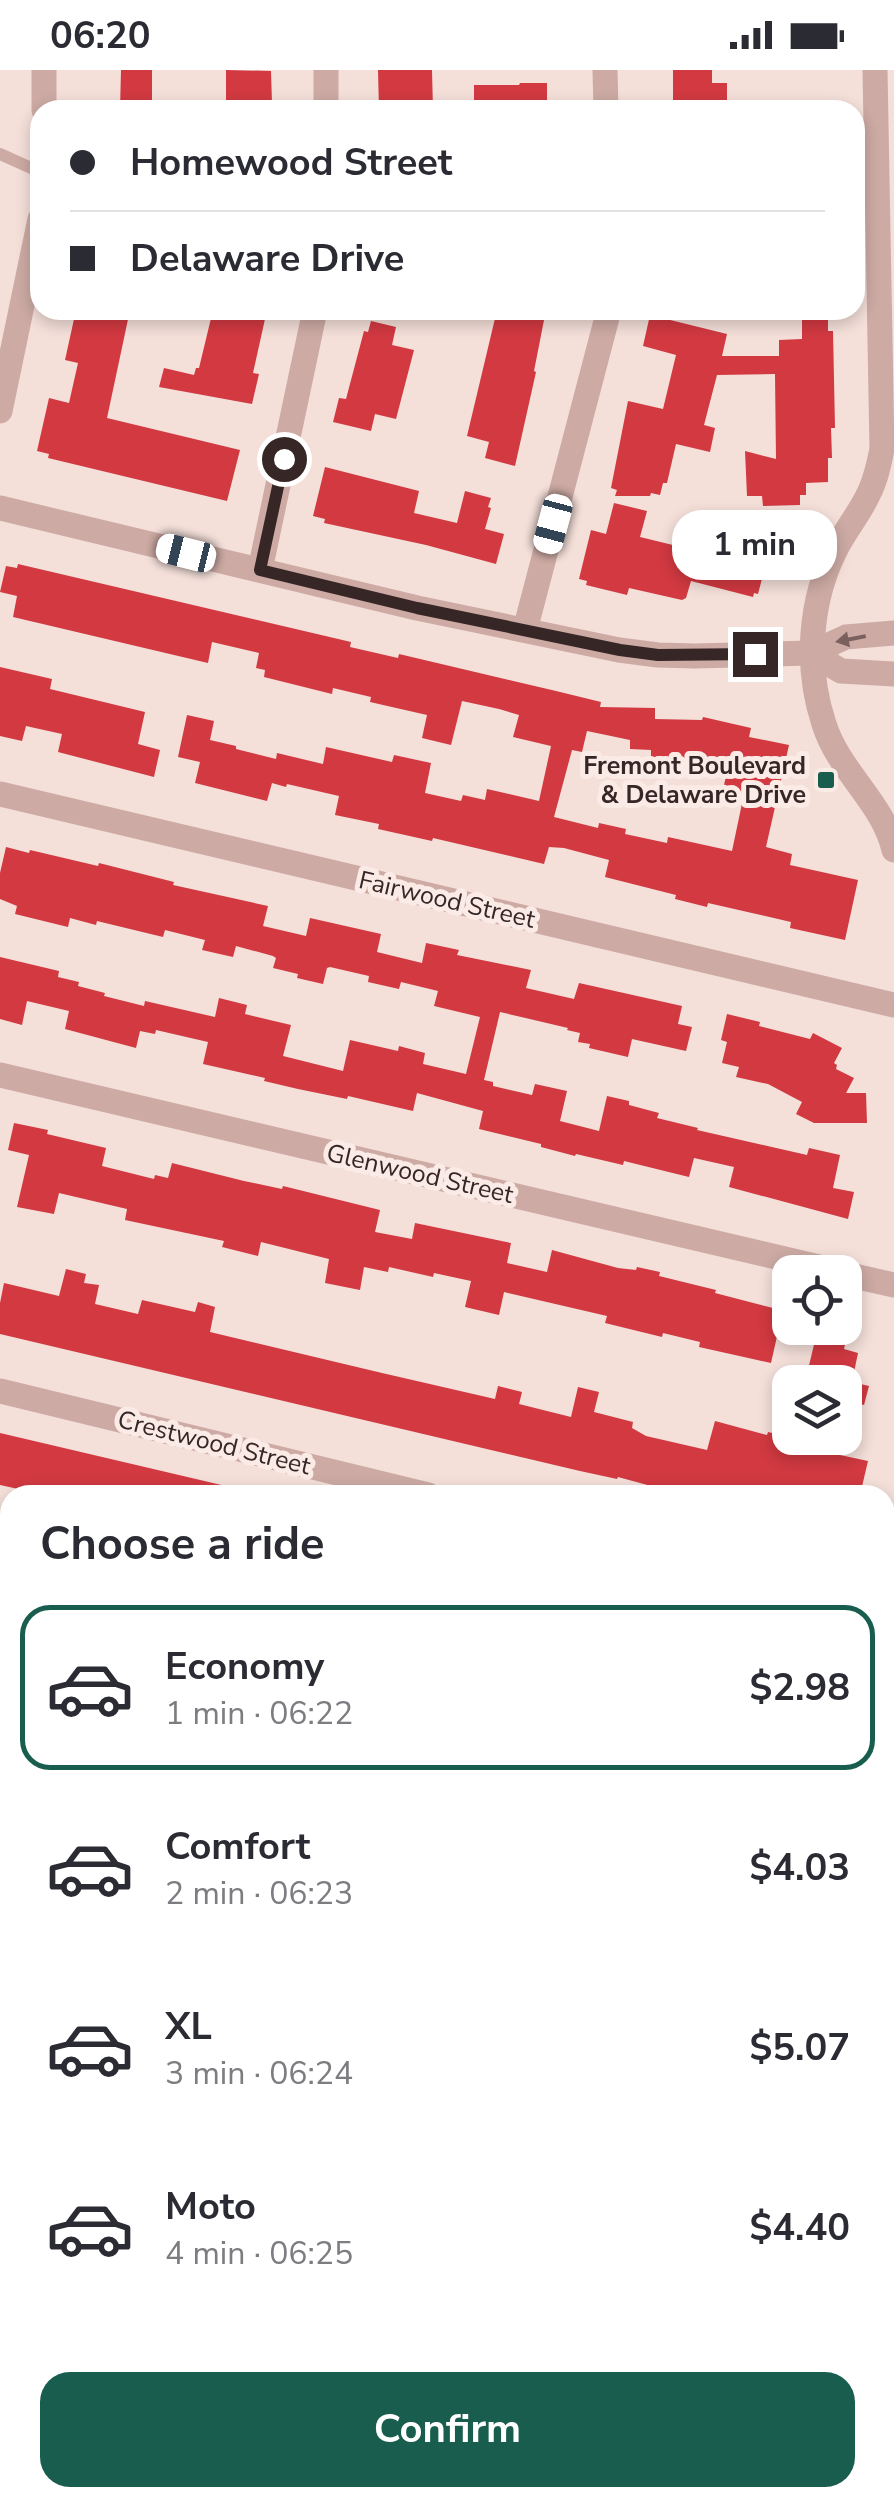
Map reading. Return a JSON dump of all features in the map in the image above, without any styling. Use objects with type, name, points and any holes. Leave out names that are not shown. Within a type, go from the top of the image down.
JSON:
[{"type":"street","points":[[44,70],[44,100]]},
{"type":"street","points":[[326,70],[326,100]]},
{"type":"street","points":[[605,70],[606,100]]},
{"type":"street","points":[[875,70],[882,449],[868,495],[825,572],[811,653],[823,724],[837,756],[880,814],[894,850]]},
{"type":"street","points":[[0,410],[30,267]]},
{"type":"street","points":[[260,570],[313,320]]},
{"type":"street","points":[[525,630],[605,320]]},
{"type":"street","points":[[0,508],[417,608],[620,650],[658,655],[811,653],[846,637],[894,634]]},
{"type":"street","points":[[811,653],[841,671],[894,674]]},
{"type":"street","name":"Fairwood Street","points":[[0,794],[894,1006]]},
{"type":"street","name":"Glenwood Street","points":[[0,1075],[772,1256]]},
{"type":"street","name":"Glenwood Street","points":[[862,1277],[894,1285]]},
{"type":"street","name":"Crestwood Street","points":[[0,1391],[387,1485]]},
{"type":"lane","points":[[0,154],[30,168]]},
{"type":"building","points":[[121,70],[152,70],[152,100],[120,100]]},
{"type":"building","points":[[226,70],[271,71],[272,100],[226,100]]},
{"type":"building","points":[[378,70],[432,70],[433,100],[379,100]]},
{"type":"building","points":[[673,70],[712,70],[712,83],[727,83],[727,100],[673,100]]},
{"type":"building","points":[[547,83],[547,100],[474,100],[474,85]]},
{"type":"building","points":[[74,320],[128,320],[107,418],[240,450],[227,501],[48,458],[49,454],[37,451],[49,398],[69,403],[78,363],[65,360]]},
{"type":"building","points":[[211,320],[265,320],[253,373],[259,374],[252,404],[159,387],[164,368],[194,375]]},
{"type":"building","points":[[495,320],[544,320],[515,466],[485,458],[489,442],[467,436]]},
{"type":"building","points":[[649,320],[670,320],[727,334],[722,356],[779,356],[779,340],[802,339],[802,320],[828,320],[828,331],[833,331],[835,428],[831,428],[828,482],[806,483],[806,495],[800,495],[800,505],[763,506],[762,496],[747,496],[745,451],[776,459],[775,374],[717,375],[704,425],[715,428],[710,452],[676,444],[667,483],[663,483],[660,495],[615,496],[617,490],[611,488],[628,401],[663,409],[676,355],[643,346]]},
{"type":"building","points":[[371,321],[396,327],[392,345],[414,350],[396,419],[375,414],[371,431],[333,422],[339,398],[346,399],[364,331],[368,332]]},
{"type":"building","points":[[325,467],[419,491],[414,513],[457,523],[465,491],[491,498],[485,529],[504,534],[496,564],[324,523],[325,519],[313,516]]},
{"type":"building","points":[[614,503],[647,511],[640,537],[714,555],[720,528],[744,534],[743,541],[781,550],[775,574],[764,571],[758,594],[753,597],[691,581],[682,600],[629,588],[627,595],[586,585],[587,581],[579,579],[591,530],[606,534]]},
{"type":"building","points":[[18,564],[351,642],[350,647],[398,658],[399,654],[601,702],[600,707],[655,708],[655,719],[703,717],[751,728],[749,737],[789,745],[766,847],[792,854],[790,865],[858,880],[845,940],[790,928],[791,922],[708,903],[707,907],[605,877],[609,860],[564,848],[549,847],[544,864],[378,829],[379,824],[335,815],[339,796],[272,783],[267,801],[195,783],[200,762],[178,757],[187,715],[214,721],[210,740],[276,759],[277,753],[323,764],[326,747],[392,762],[394,755],[431,763],[425,793],[461,801],[463,795],[485,800],[487,789],[539,801],[551,746],[513,737],[519,715],[499,709],[462,701],[451,745],[422,738],[427,715],[370,702],[371,697],[333,688],[332,694],[264,677],[265,670],[256,668],[259,653],[212,642],[208,663],[13,617],[17,596],[0,592],[6,566],[17,568]],"holes":[[[587,731],[630,740],[630,749],[651,750],[651,772],[681,773],[681,757],[728,768],[723,789],[744,794],[732,851],[668,837],[667,843],[625,834],[626,829],[599,823],[598,828],[554,817],[572,750],[582,752]]]},
{"type":"building","points":[[0,667],[52,679],[50,689],[145,712],[138,744],[160,750],[154,777],[58,752],[62,734],[26,726],[22,741],[0,736]]},
{"type":"building","points":[[6,847],[98,866],[99,863],[174,882],[173,885],[268,906],[263,926],[306,936],[310,918],[381,934],[377,952],[422,963],[426,943],[459,950],[457,955],[531,970],[526,988],[574,999],[579,983],[682,1006],[678,1024],[692,1027],[686,1051],[632,1039],[628,1057],[589,1048],[590,1044],[578,1042],[580,1033],[568,1028],[500,1012],[484,1080],[493,1082],[493,1086],[532,1095],[535,1084],[567,1091],[560,1121],[599,1131],[607,1096],[629,1101],[629,1105],[659,1113],[657,1118],[697,1130],[807,1155],[809,1148],[840,1155],[833,1188],[854,1192],[848,1219],[729,1187],[734,1167],[694,1158],[689,1177],[624,1161],[623,1165],[479,1129],[483,1111],[417,1093],[413,1111],[264,1081],[265,1078],[203,1064],[208,1042],[156,1030],[155,1034],[140,1031],[136,1048],[65,1029],[69,1011],[27,1001],[22,1025],[0,1019],[0,957],[59,971],[58,977],[79,982],[78,986],[144,1006],[145,1001],[215,1017],[219,998],[247,1005],[245,1014],[291,1025],[283,1056],[343,1071],[350,1040],[425,1053],[423,1064],[466,1074],[480,1017],[434,1006],[438,991],[401,982],[399,989],[368,982],[369,976],[330,967],[323,984],[273,968],[273,956],[236,946],[233,957],[202,950],[205,940],[165,930],[163,937],[70,918],[68,927],[15,914],[17,906],[0,899]]},
{"type":"building","points":[[727,1014],[810,1039],[813,1033],[842,1048],[834,1063],[836,1069],[854,1078],[846,1093],[866,1093],[867,1123],[814,1123],[796,1114],[802,1102],[768,1084],[736,1077],[739,1067],[722,1063],[727,1042],[721,1040]]},
{"type":"building","points":[[14,1123],[106,1148],[102,1166],[154,1179],[155,1175],[168,1178],[172,1163],[380,1210],[375,1232],[412,1239],[415,1223],[511,1243],[507,1263],[547,1272],[552,1250],[618,1268],[660,1272],[659,1276],[772,1308],[772,1345],[775,1345],[771,1363],[699,1347],[700,1342],[663,1333],[662,1337],[605,1323],[607,1316],[504,1292],[499,1315],[465,1307],[471,1281],[434,1273],[433,1277],[389,1267],[388,1272],[364,1267],[360,1290],[325,1283],[329,1259],[261,1242],[258,1256],[222,1247],[224,1241],[125,1220],[127,1209],[59,1193],[54,1214],[17,1207],[29,1155],[8,1150]]},
{"type":"building","points":[[66,1269],[86,1274],[84,1283],[99,1285],[95,1304],[138,1314],[142,1300],[195,1312],[198,1302],[215,1307],[210,1332],[495,1399],[498,1386],[522,1392],[519,1404],[571,1417],[578,1387],[599,1392],[594,1412],[633,1422],[632,1428],[646,1436],[707,1450],[715,1421],[767,1435],[772,1433],[772,1455],[840,1455],[868,1461],[862,1485],[647,1485],[617,1479],[0,1334],[4,1283],[59,1296]]},
{"type":"building","points":[[814,1345],[845,1345],[844,1349],[858,1353],[856,1365],[809,1365]]},
{"type":"building","points":[[862,1384],[869,1386],[862,1404]]},
{"type":"building","points":[[0,1433],[221,1485],[0,1485]]},
{"type":"place","name":"Fremont Boulevard & Delaware Drive","points":[[826,780]]},
{"type":"route","points":[[284,459],[260,570],[417,608],[620,650],[658,655],[755,654]]}]
